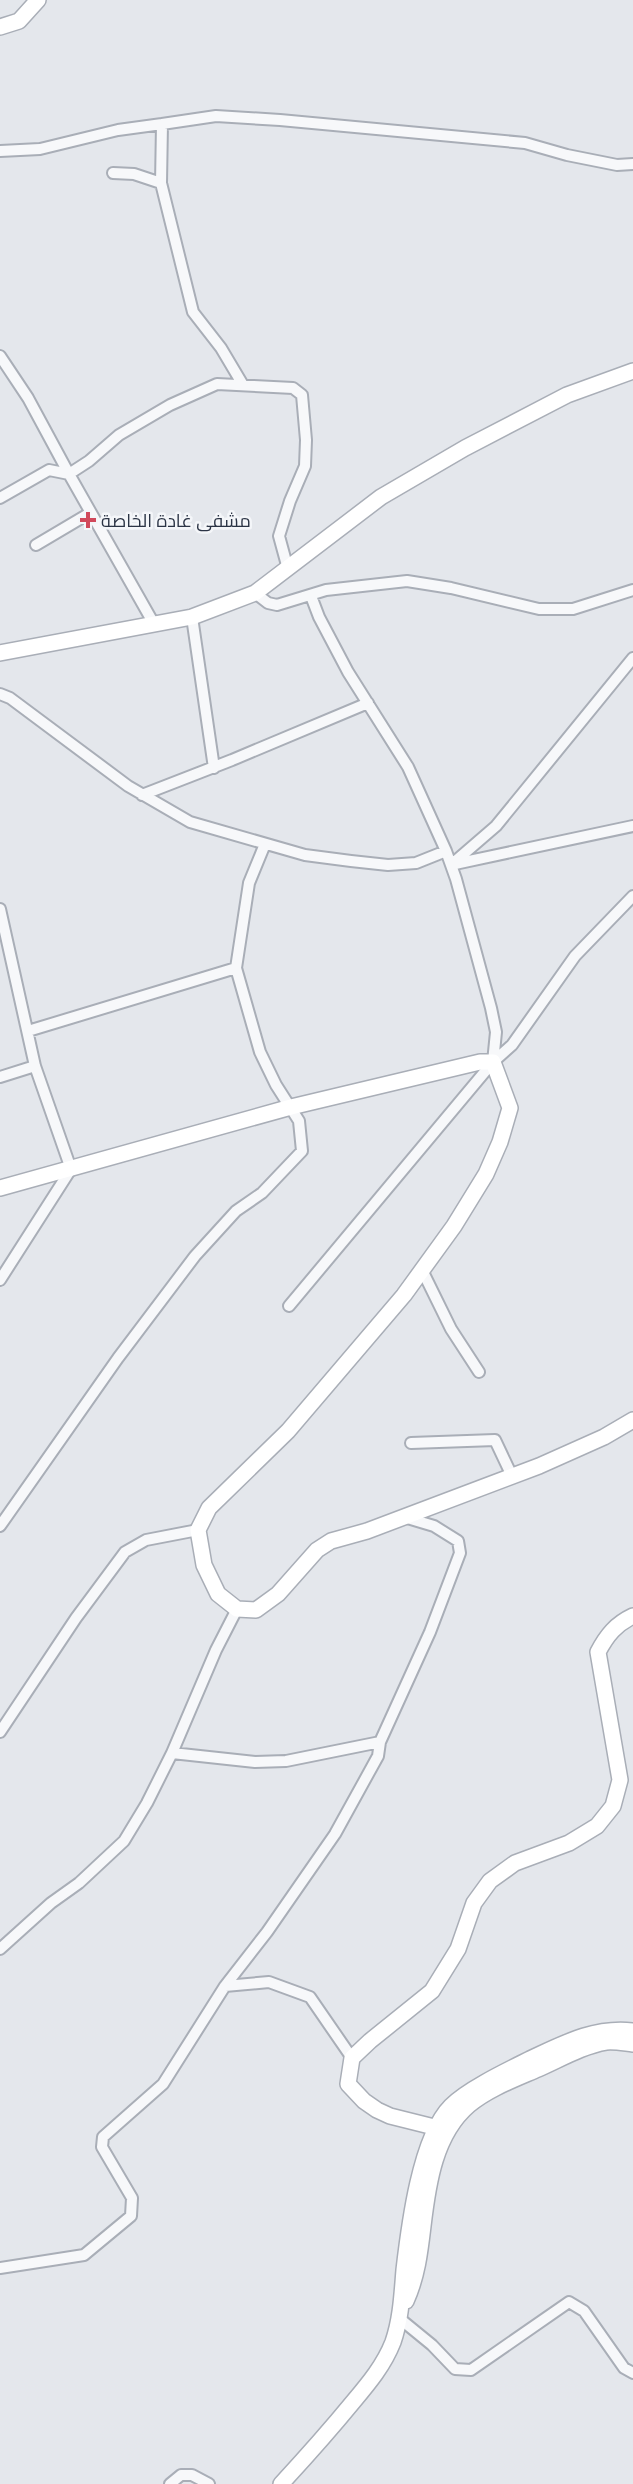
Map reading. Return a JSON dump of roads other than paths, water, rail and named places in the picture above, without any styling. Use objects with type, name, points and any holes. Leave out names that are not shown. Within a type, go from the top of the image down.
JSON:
[{"type":"street","points":[[0,27],[20,21],[38,0]]},
{"type":"street","points":[[0,151],[40,149],[118,130],[216,116],[525,143],[567,155],[617,165],[633,164]]},
{"type":"street","points":[[162,124],[161,183],[194,312],[221,348],[243,385]]},
{"type":"street","points":[[113,173],[134,174],[161,183]]},
{"type":"street","points":[[0,356],[28,398],[90,513],[154,624]]},
{"type":"street","points":[[0,653],[192,617],[255,593],[381,497],[455,454],[567,395],[633,371]]},
{"type":"street","points":[[0,498],[49,470],[69,474],[89,461],[119,435],[170,405],[217,384],[293,388],[302,395],[306,440],[304,466],[279,536],[288,569]]},
{"type":"street","points":[[36,545],[90,513]]},
{"type":"street","points":[[255,593],[268,603],[277,605],[326,590],[407,581],[451,588],[538,609],[573,609],[633,590]]},
{"type":"street","points":[[311,596],[319,617],[348,672],[408,767],[452,864],[491,1008],[495,1032],[493,1062],[510,1108],[500,1142],[486,1174],[454,1226],[404,1295],[288,1431],[209,1508],[198,1530],[204,1565],[218,1594],[237,1609],[256,1610],[278,1594],[317,1550],[331,1541],[404,1517],[512,1476],[604,1437],[633,1420]]},
{"type":"street","points":[[192,617],[214,768]]},
{"type":"street","points":[[452,864],[496,826],[633,658]]},
{"type":"street","points":[[0,694],[10,698],[84,755],[142,795],[190,822],[305,855],[388,865],[416,864],[446,851]]},
{"type":"street","points":[[142,795],[214,768],[368,703]]},
{"type":"street","points":[[452,864],[633,826]]},
{"type":"street","points":[[0,1526],[118,1358],[195,1256],[237,1211],[262,1193],[302,1151],[299,1121],[276,1085],[260,1052],[236,968],[249,883],[265,844]]},
{"type":"street","points":[[289,1306],[493,1062],[512,1046],[575,956],[633,896]]},
{"type":"street","points":[[0,909],[35,1066],[71,1168]]},
{"type":"street","points":[[0,968],[13,969]]},
{"type":"street","points":[[28,1031],[236,968]]},
{"type":"street","points":[[0,1188],[291,1107],[480,1062],[493,1062]]},
{"type":"street","points":[[0,1077],[35,1066]]},
{"type":"street","points":[[0,1280],[71,1168]]},
{"type":"street","points":[[422,1270],[451,1329],[479,1372]]},
{"type":"street","points":[[411,1443],[495,1440],[512,1476]]},
{"type":"street","points":[[0,2268],[84,2254],[131,2216],[132,2198],[102,2147],[103,2137],[164,2084],[225,1986],[267,1932],[335,1834],[378,1756],[380,1742],[430,1632],[460,1553],[458,1541],[434,1526],[404,1517]]},
{"type":"street","points":[[0,1732],[75,1618],[125,1552],[146,1540],[198,1530]]},
{"type":"street","points":[[0,1949],[51,1903],[79,1883],[124,1841],[147,1803],[172,1753],[216,1650],[237,1609]]},
{"type":"street","points":[[441,2129],[390,2116],[364,2102],[348,2084],[352,2058],[432,1991],[458,1949],[474,1904],[490,1881],[515,1863],[569,1843],[597,1826],[613,1806],[620,1780],[598,1652],[607,1635],[621,1621],[633,1616]]},
{"type":"street","points":[[172,1753],[255,1762],[286,1761],[380,1742]]},
{"type":"street","points":[[225,1986],[269,1982],[310,1997],[352,2058]]},
{"type":"street","points":[[281,2484],[324,2438],[380,2369],[393,2342],[400,2315],[411,2222],[424,2160],[451,2106],[498,2075],[590,2033],[621,2029],[633,2031]]},
{"type":"street","points":[[441,2129],[470,2104],[513,2079],[606,2042],[633,2044]]},
{"type":"street","points":[[400,2315],[455,2369],[471,2370],[569,2302],[584,2311],[624,2368],[633,2373]]},
{"type":"street","points":[[170,2484],[181,2475],[192,2475],[209,2484]]},
{"type":"place","name":"مشفى غادة الخاصة","points":[[88,520]]}]
